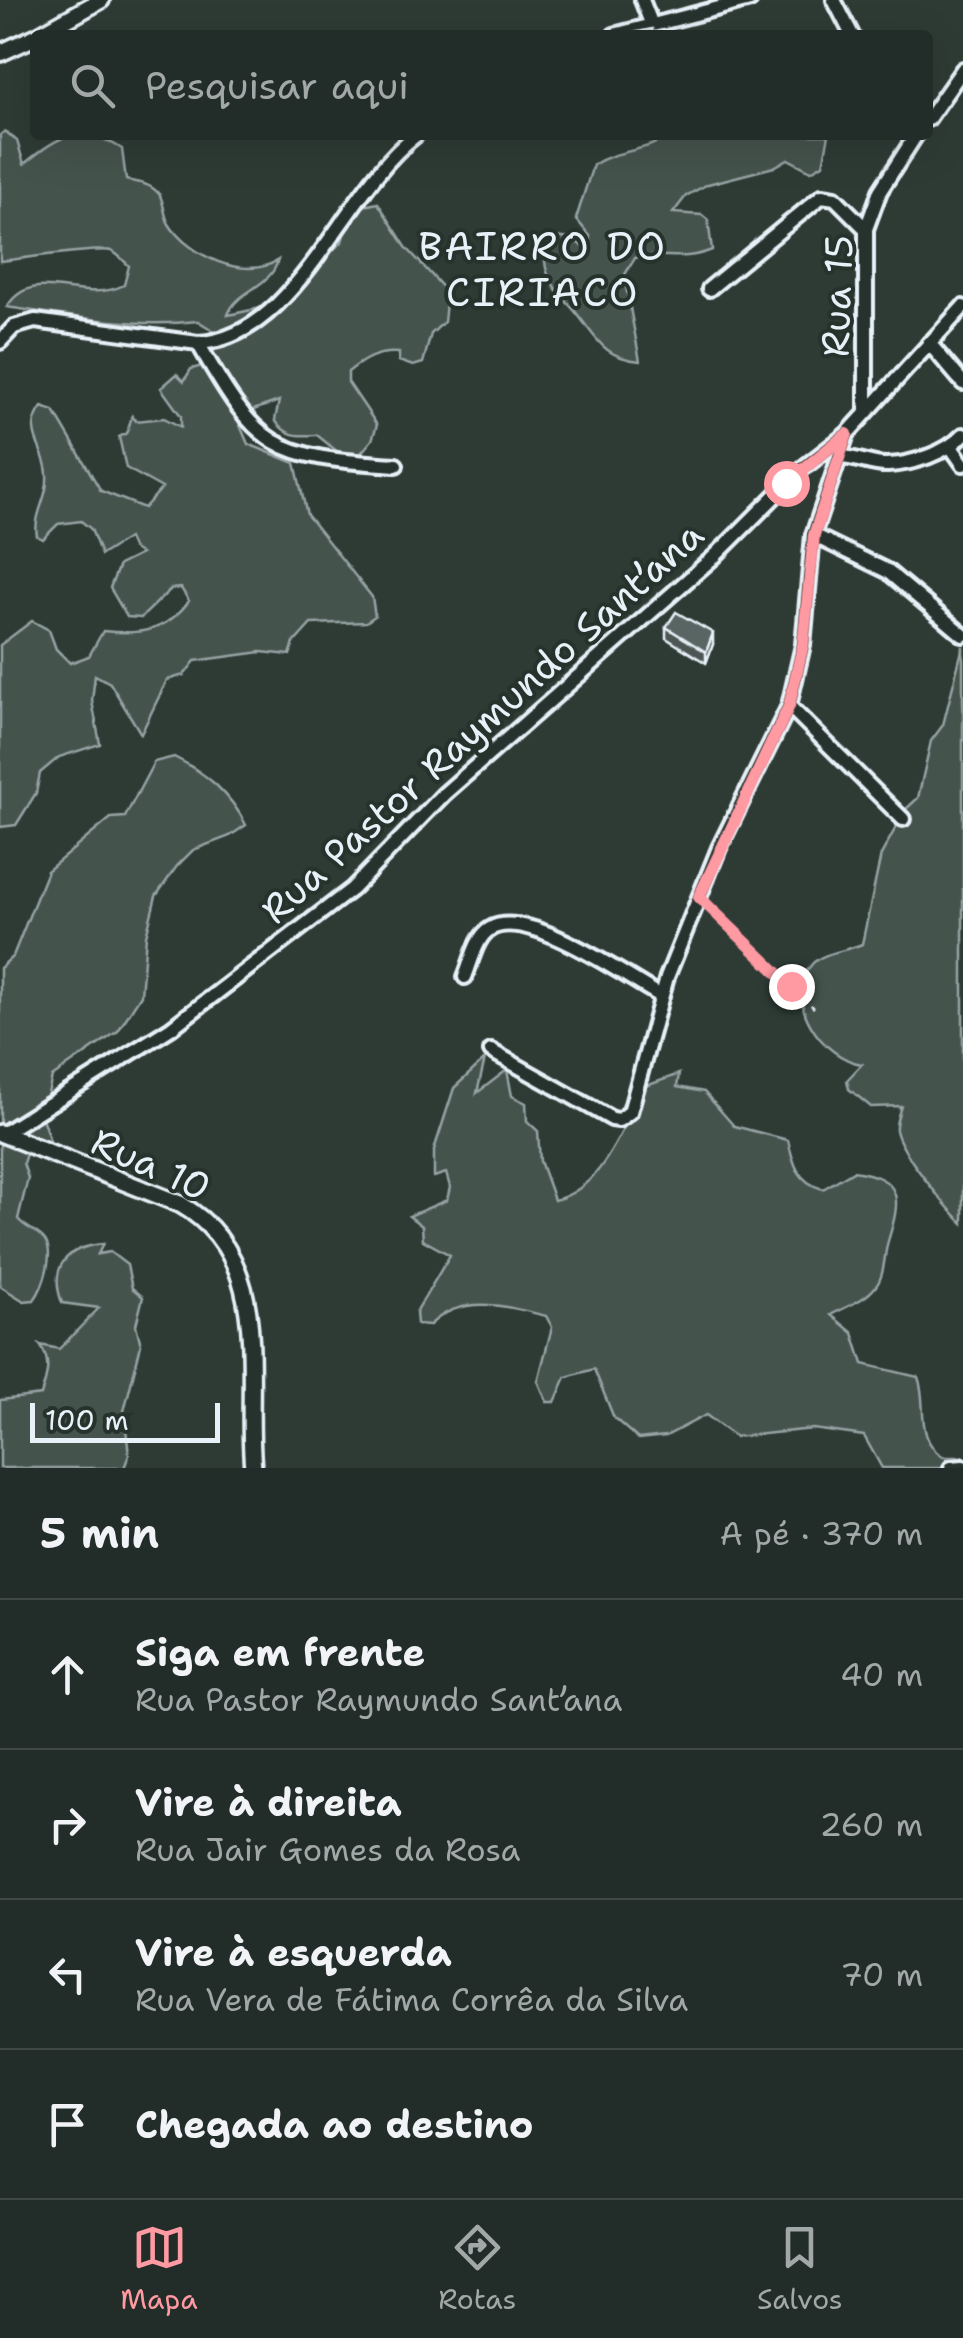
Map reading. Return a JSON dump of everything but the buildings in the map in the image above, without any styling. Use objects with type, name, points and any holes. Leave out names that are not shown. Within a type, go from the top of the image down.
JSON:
[{"type":"street","points":[[48,30],[101,0]]},
{"type":"street","points":[[642,0],[651,23]]},
{"type":"street","points":[[629,30],[750,0]]},
{"type":"street","points":[[834,0],[849,30]]},
{"type":"street","points":[[0,53],[30,39]]},
{"type":"street","points":[[933,112],[963,69]]},
{"type":"street","points":[[0,342],[14,328],[35,321],[198,342],[218,342],[246,331],[270,313],[376,171],[410,140]]},
{"type":"street","name":"Rua 15","points":[[866,412],[866,229],[880,192],[908,140]]},
{"type":"street","points":[[709,289],[822,196],[835,198],[866,229]]},
{"type":"street","name":"Rua Pastor Raymundo Sant’ana","points":[[1,1134],[171,1028],[352,889],[444,794],[715,556],[803,468],[847,434],[963,307]]},
{"type":"street","points":[[198,342],[237,411],[269,438],[314,458],[396,465]]},
{"type":"street","points":[[929,342],[963,383]]},
{"type":"street","points":[[491,1051],[612,1119],[620,1120],[630,1112],[661,996],[699,897],[789,706],[803,645],[814,535],[847,434]]},
{"type":"street","points":[[840,457],[855,456],[885,466],[951,448],[963,435]]},
{"type":"street","points":[[951,448],[963,464]]},
{"type":"street","points":[[814,535],[887,571],[963,635]]},
{"type":"street","points":[[789,706],[904,819]]},
{"type":"street","points":[[465,978],[482,935],[502,924],[520,925],[545,932],[661,996]]},
{"type":"street","name":"Rua 10","points":[[1,1134],[180,1204],[205,1218],[220,1236],[233,1260],[248,1312],[253,1468]]},
{"type":"street","points":[[951,1468],[963,1467]]},
{"type":"path","points":[[699,897],[814,1008]]},
{"type":"shaded area","points":[[5,131],[17,141],[24,164],[57,140],[107,141],[122,149],[126,180],[156,190],[169,224],[189,246],[234,266],[265,266],[278,260],[268,277],[238,300],[228,315],[270,306],[342,242],[347,223],[359,207],[378,203],[406,247],[447,292],[444,322],[431,334],[423,363],[413,366],[399,361],[399,353],[384,353],[348,372],[348,382],[377,425],[372,440],[356,459],[344,457],[317,435],[284,430],[275,420],[279,401],[236,416],[248,444],[295,463],[307,515],[372,597],[375,616],[366,622],[311,624],[294,643],[290,655],[261,652],[195,661],[184,675],[167,680],[141,734],[110,683],[95,675],[92,701],[100,744],[59,757],[40,773],[36,793],[16,825],[0,827],[0,645],[32,621],[49,630],[56,649],[70,663],[89,656],[103,631],[151,629],[171,619],[189,601],[181,588],[171,589],[141,618],[127,617],[110,588],[119,565],[141,554],[132,548],[128,538],[101,555],[91,529],[81,521],[58,524],[43,539],[37,536],[47,474],[35,433],[36,417],[42,407],[54,411],[101,491],[144,508],[162,488],[126,468],[119,437],[127,433],[132,416],[136,421],[164,418],[181,427],[181,416],[161,388],[177,374],[184,381],[191,369],[199,367],[217,333],[198,321],[127,322],[7,307],[30,288],[92,291],[124,285],[129,266],[116,253],[104,250],[0,261],[0,135]]},
{"type":"shaded area","points":[[660,140],[828,140],[823,164],[811,171],[788,159],[774,167],[708,184],[686,196],[673,213],[702,215],[708,220],[712,250],[690,256],[635,258],[624,276],[640,361],[618,356],[603,346],[555,288],[545,264],[547,236],[571,239],[589,250],[590,236],[576,219],[593,165]]},
{"type":"shaded area","points":[[963,646],[963,1223],[925,1179],[899,1140],[896,1127],[901,1106],[871,1107],[849,1089],[847,1080],[862,1064],[847,1060],[821,1040],[804,1010],[801,994],[812,964],[862,944],[881,855],[906,809],[918,798],[931,741],[943,725]]},
{"type":"shaded area","points":[[174,757],[216,785],[246,825],[230,836],[193,850],[177,866],[156,896],[146,936],[141,995],[118,1031],[52,1077],[42,1118],[53,1150],[27,1151],[23,1163],[28,1178],[18,1219],[44,1239],[48,1261],[38,1294],[34,1300],[24,1301],[0,1286],[0,968],[13,956],[47,871],[111,818],[125,817],[154,762]]},
{"type":"shaded area","points":[[485,1059],[477,1093],[507,1070],[512,1096],[526,1103],[527,1121],[538,1131],[540,1161],[554,1200],[572,1193],[599,1169],[646,1086],[679,1074],[677,1087],[704,1092],[734,1126],[788,1140],[798,1171],[815,1186],[823,1189],[853,1171],[870,1174],[890,1185],[895,1213],[879,1281],[867,1295],[831,1315],[853,1333],[863,1364],[918,1377],[928,1440],[943,1457],[963,1457],[963,1468],[882,1468],[864,1436],[813,1429],[735,1437],[706,1415],[666,1436],[638,1439],[614,1418],[594,1369],[566,1377],[555,1402],[547,1402],[538,1381],[552,1327],[546,1316],[500,1306],[470,1305],[443,1315],[430,1325],[417,1324],[416,1312],[450,1255],[423,1240],[422,1226],[409,1216],[447,1200],[450,1187],[446,1173],[434,1177],[434,1150],[454,1088]]},
{"type":"shaded area","points":[[103,1244],[98,1254],[110,1252],[127,1265],[132,1288],[143,1297],[136,1325],[141,1345],[124,1411],[129,1455],[124,1468],[0,1468],[0,1400],[41,1395],[47,1363],[40,1345],[59,1349],[99,1308],[62,1303],[60,1269],[70,1254]]},
{"type":"district","name":"BAIRRO DO CIRIACO","points":[[543,269]]},
{"type":"route","points":[[786,483],[847,434],[814,535],[803,645],[789,706],[699,897],[791,986]]}]
